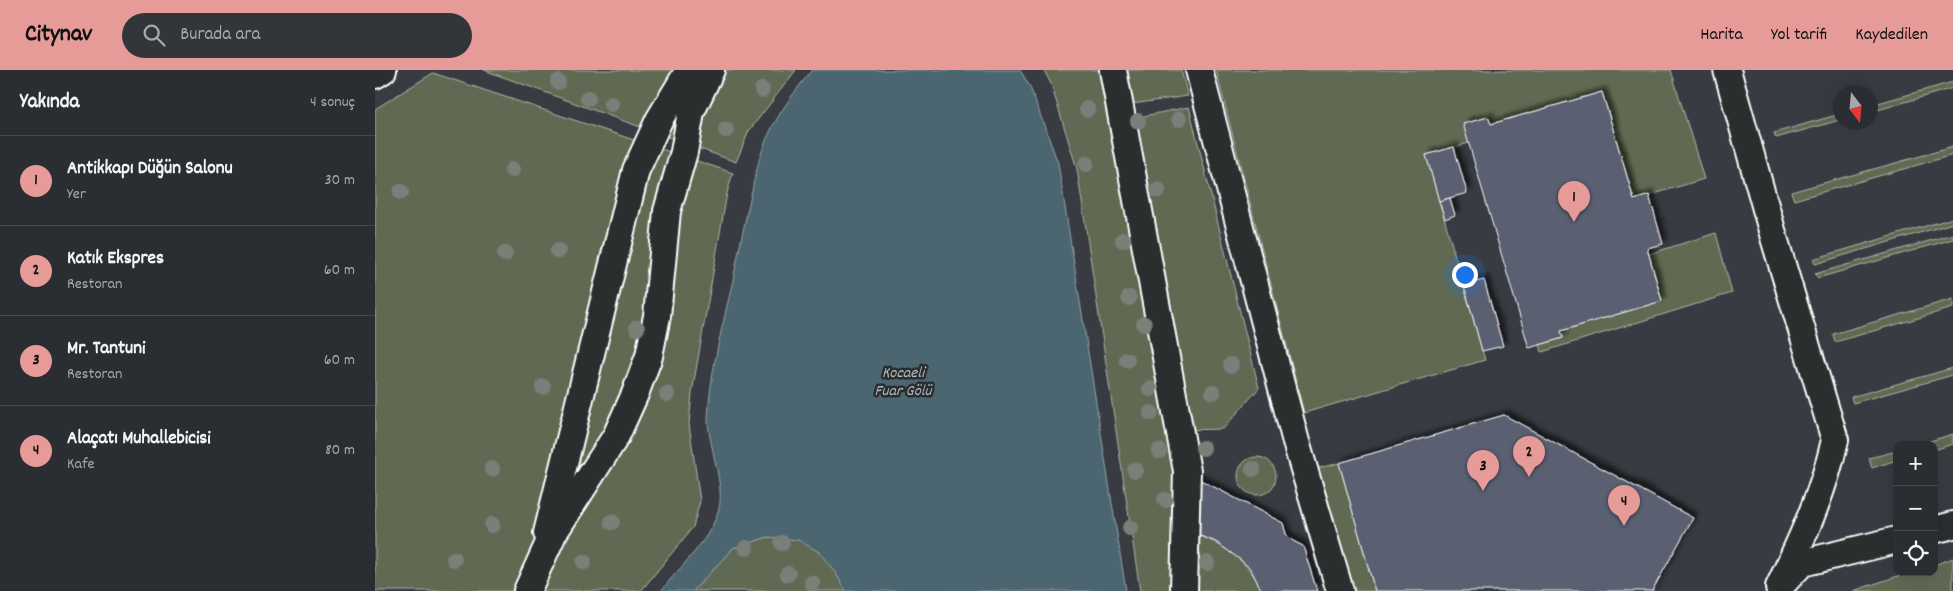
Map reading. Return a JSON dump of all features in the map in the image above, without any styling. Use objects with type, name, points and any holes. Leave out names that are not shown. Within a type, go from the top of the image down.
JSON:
[{"type":"street","points":[[375,75],[383,70]]},
{"type":"street","points":[[532,580],[636,170],[659,120],[689,70]]},
{"type":"street","points":[[532,580],[553,534],[616,436],[635,394],[649,356],[657,316],[667,211],[684,152],[691,112],[711,70]]},
{"type":"street","points":[[1113,70],[1187,471],[1184,591]]},
{"type":"street","points":[[1199,70],[1297,442],[1340,591]]},
{"type":"street","points":[[1727,70],[1775,241],[1835,440],[1829,466],[1800,543],[1775,590]]},
{"type":"street","points":[[1938,529],[1953,525]]},
{"type":"street","points":[[1775,590],[1802,563],[1893,541]]},
{"type":"green space","points":[[484,70],[796,70],[749,131],[736,162]]},
{"type":"green space","points":[[1044,70],[1107,70],[1174,434],[1177,591],[1140,591],[1077,169],[1051,84]]},
{"type":"green space","points":[[1118,70],[1181,70],[1188,96],[1125,105]]},
{"type":"green space","points":[[1216,70],[1671,70],[1704,179],[1634,200],[1602,92],[1491,124],[1488,117],[1464,124],[1469,143],[1426,155],[1485,360],[1304,413]]},
{"type":"green space","points":[[433,73],[733,173],[727,193],[692,393],[689,424],[700,501],[693,527],[641,591],[375,591],[375,109]]},
{"type":"green space","points":[[1953,82],[1953,88],[1878,110],[1878,103]]},
{"type":"green space","points":[[1189,107],[1259,388],[1223,429],[1180,430],[1123,120]]},
{"type":"green space","points":[[1833,116],[1833,122],[1776,138],[1774,133]]},
{"type":"green space","points":[[1953,147],[1953,155],[1794,200],[1791,192]]},
{"type":"green space","points":[[1953,218],[1953,223],[1815,264],[1813,259]]},
{"type":"green space","points":[[1716,233],[1732,293],[1542,352],[1540,345],[1563,338],[1561,331],[1662,301],[1649,254]]},
{"type":"green space","points":[[1953,234],[1953,239],[1818,278],[1815,274]]},
{"type":"green space","points":[[1953,299],[1953,308],[1835,342],[1833,334]]},
{"type":"green space","points":[[1953,368],[1953,375],[1853,403],[1851,397]]},
{"type":"green space","points":[[1953,434],[1953,444],[1938,449],[1938,441],[1930,441]]},
{"type":"green space","points":[[1893,452],[1893,461],[1872,468],[1869,458]]},
{"type":"green space","points":[[1257,457],[1270,463],[1276,476],[1270,489],[1257,495],[1244,489],[1238,476],[1244,463]]},
{"type":"green space","points":[[1339,463],[1375,591],[1346,591],[1311,470]]},
{"type":"green space","points":[[1193,533],[1214,542],[1243,562],[1257,580],[1262,591],[1191,591]]},
{"type":"green space","points":[[768,537],[795,539],[807,544],[827,561],[846,591],[693,591],[733,548]]},
{"type":"green space","points":[[1953,558],[1953,591],[1853,591],[1898,576],[1938,576],[1938,564]]},
{"type":"water","name":"Kocaeli Fuar Gölü","points":[[812,70],[1020,70],[1030,87],[1058,163],[1126,591],[846,591],[835,572],[819,552],[798,540],[768,537],[733,548],[693,591],[661,591],[695,552],[715,520],[719,508],[720,488],[708,418],[717,348],[744,224],[763,149],[772,127],[782,110]]},
{"type":"building","points":[[1602,92],[1634,200],[1649,195],[1663,244],[1647,248],[1662,301],[1561,331],[1563,338],[1529,348],[1463,124],[1488,117],[1491,124]]},
{"type":"building","points":[[1454,147],[1467,193],[1439,201],[1426,155]]},
{"type":"building","points":[[1450,198],[1455,215],[1445,219],[1439,201]]},
{"type":"building","points":[[1484,280],[1503,346],[1482,351],[1464,285]]},
{"type":"building","points":[[1504,415],[1693,518],[1652,591],[1375,591],[1339,463]]},
{"type":"building","points":[[1191,475],[1283,523],[1286,534],[1293,541],[1303,546],[1317,591],[1262,591],[1250,568],[1216,542],[1193,533]]},
{"type":"place","name":"Antikkapı Düğün Salonu","points":[[1574,222]]},
{"type":"place","name":"Katık Ekspres","points":[[1529,477]]},
{"type":"place","name":"Mr. Tantuni","points":[[1483,491]]},
{"type":"place","name":"Alaçatı Muhallebicisi","points":[[1624,526]]}]
